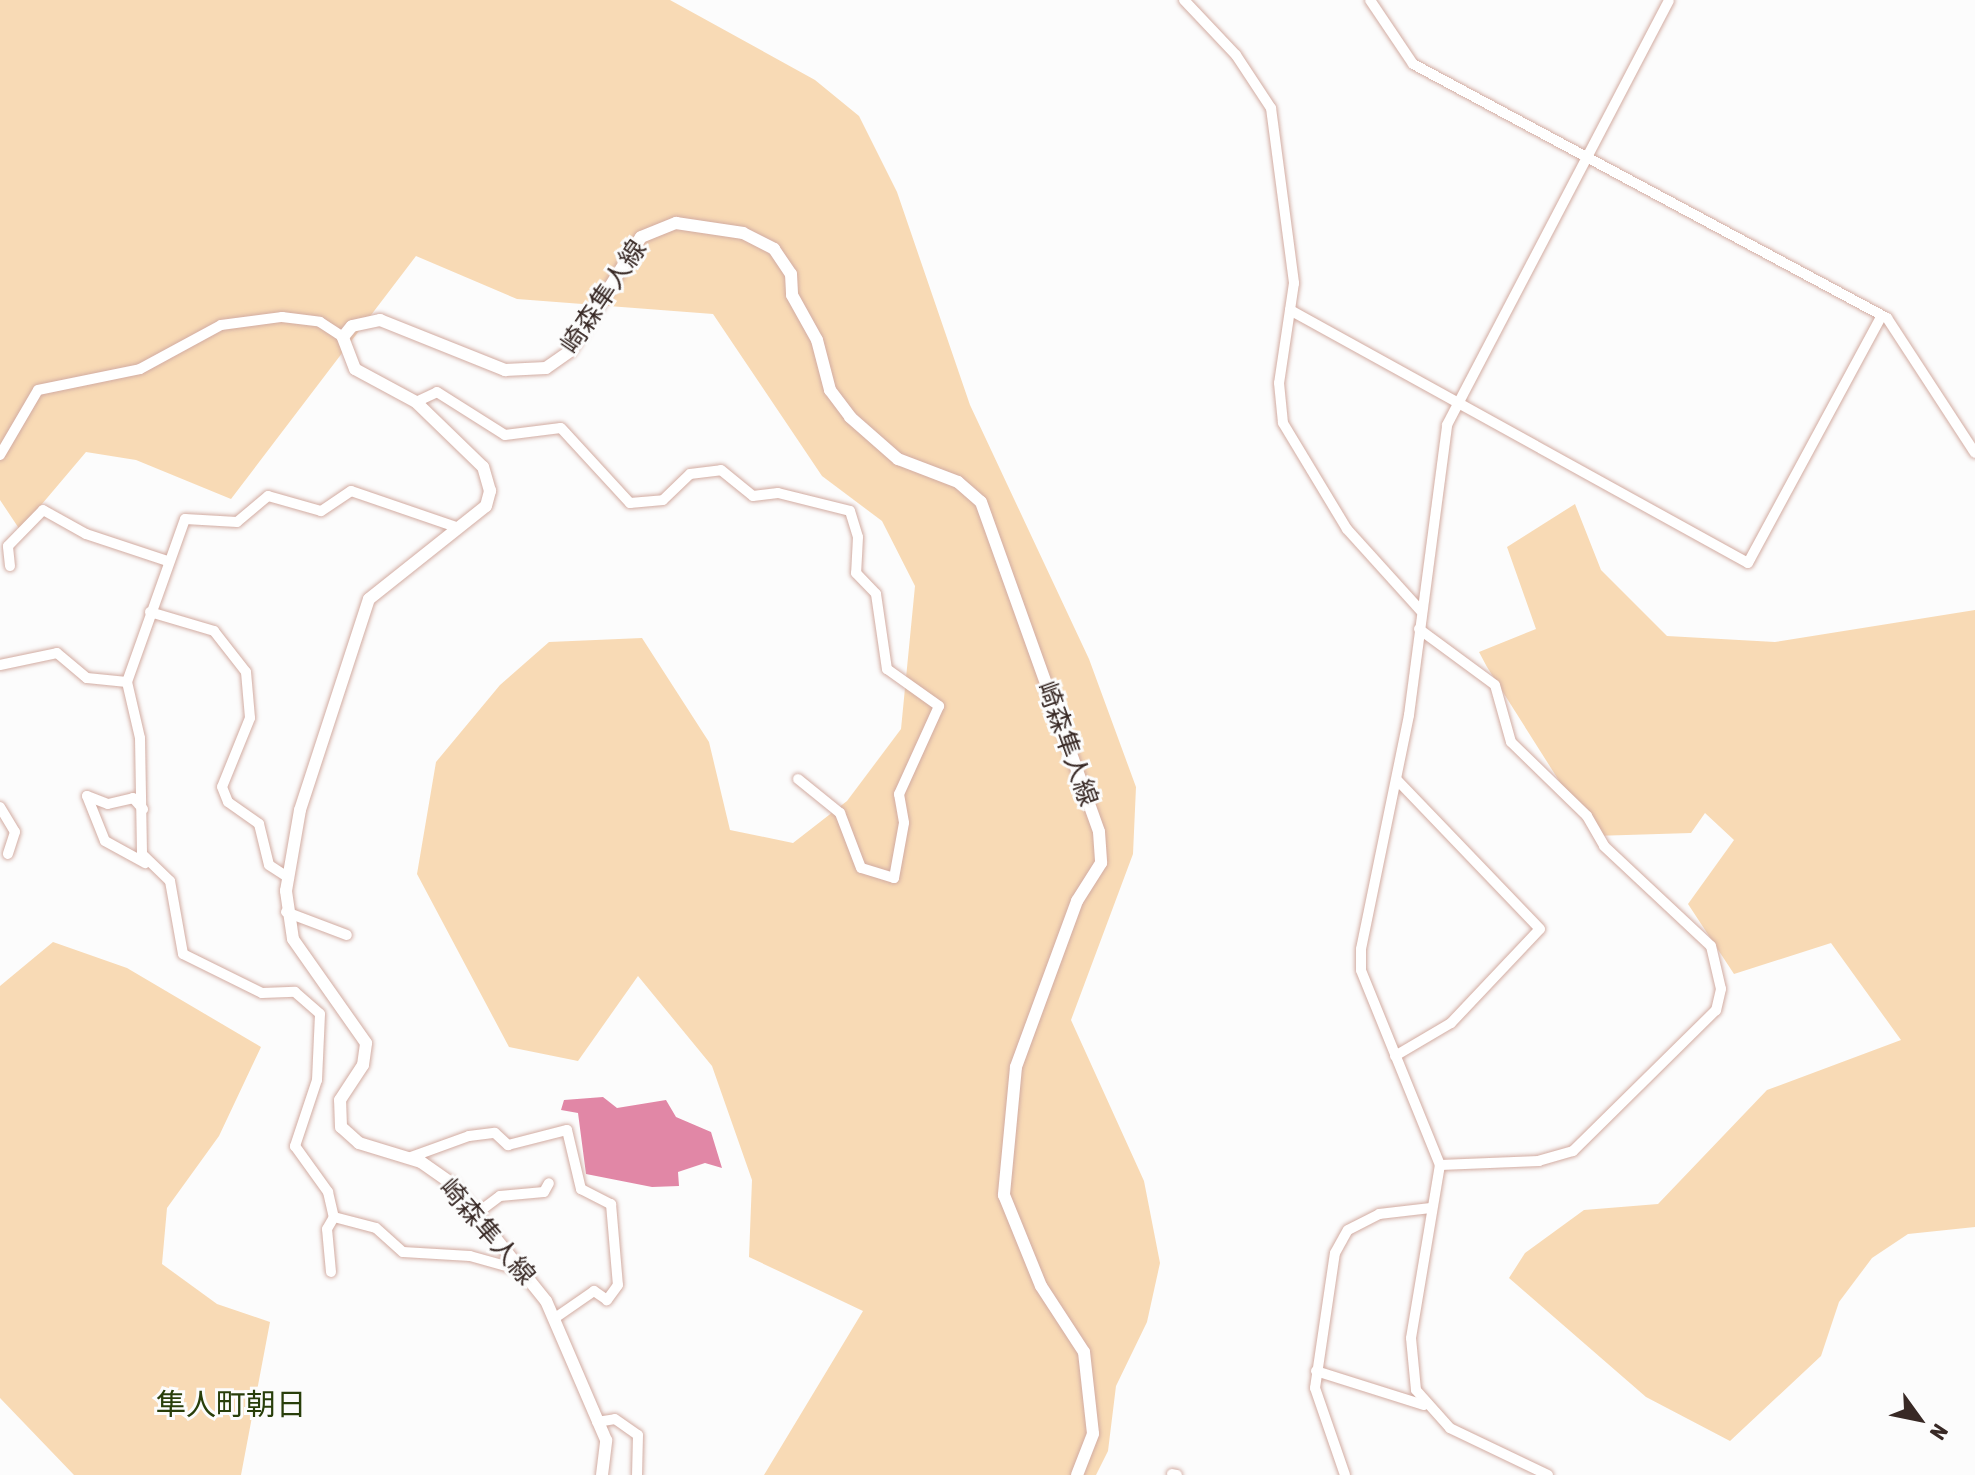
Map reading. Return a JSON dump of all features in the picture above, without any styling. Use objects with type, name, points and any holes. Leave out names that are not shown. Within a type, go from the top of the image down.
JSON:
[{"type":"main road","name":"崎森隼人線","points":[[602,1475],[608,1451],[597,1422],[555,1318],[520,1270],[451,1183],[411,1157],[359,1143],[341,1127],[340,1100],[363,1065],[366,1043],[302,956],[286,912],[300,810],[369,599],[486,506],[488,477],[416,402],[355,369],[343,337],[352,326],[380,320],[505,370],[546,368],[570,351],[641,237],[676,223],[743,233],[774,249],[791,274],[792,295],[817,340],[830,390],[850,417],[898,459],[972,492],[990,517],[1102,850],[1016,1067],[1004,1195],[1041,1286],[1084,1352],[1093,1434],[1077,1475]]},
{"type":"street","points":[[1184,0],[1236,55],[1271,108],[1292,243],[1290,310],[1277,403],[1283,423],[1347,529],[1421,611]]},
{"type":"street","points":[[1370,0],[1413,64],[1881,317],[1909,342],[1975,453]]},
{"type":"street","points":[[1424,1405],[1412,1374],[1411,1338],[1440,1165],[1361,970],[1361,949],[1397,780],[1440,451],[1456,401],[1589,158],[1669,0]]},
{"type":"street","points":[[1290,310],[1748,563],[1881,317]]},
{"type":"street","points":[[0,455],[38,390],[140,369],[221,325],[282,317],[320,322],[343,337]]},
{"type":"street","points":[[416,402],[437,392],[505,435],[561,428],[630,503],[663,500],[690,474],[721,470],[753,496],[778,493],[850,511],[858,537],[856,573],[876,594],[887,669],[939,706],[899,794],[904,823],[894,878],[861,868],[840,813],[798,779]]},
{"type":"street","points":[[145,863],[140,738],[127,682],[167,561],[185,519],[237,522],[268,496],[321,511],[351,491],[459,528]]},
{"type":"street","points":[[10,566],[8,546],[43,510],[86,534],[167,561]]},
{"type":"street","points":[[150,612],[214,631],[246,672],[250,718],[222,787],[228,802],[259,824],[269,865],[289,878]]},
{"type":"street","points":[[1419,629],[1495,685],[1511,742],[1587,816],[1604,846],[1711,946],[1721,989],[1716,1010],[1573,1151],[1539,1161],[1440,1165]]},
{"type":"street","points":[[0,665],[57,653],[87,678],[127,682]]},
{"type":"street","points":[[1395,1056],[1451,1023],[1540,929],[1397,780]]},
{"type":"street","points":[[143,809],[133,798],[108,804],[87,796],[105,841],[170,881],[183,954],[262,993],[295,992],[320,1014],[317,1080],[295,1146],[328,1192],[334,1217],[327,1229],[331,1272]]},
{"type":"street","points":[[0,807],[15,832],[8,854]]},
{"type":"street","points":[[286,912],[347,935]]},
{"type":"street","points":[[411,1157],[469,1136],[495,1133],[508,1145],[567,1130],[581,1189],[611,1204],[618,1285],[607,1300],[594,1291],[555,1318]]},
{"type":"street","points":[[476,1214],[500,1196],[544,1192],[549,1183]]},
{"type":"street","points":[[1345,1475],[1325,1434],[1316,1371],[1341,1239],[1379,1214],[1431,1208]]},
{"type":"street","points":[[334,1217],[376,1228],[403,1252],[470,1256],[520,1270]]},
{"type":"street","points":[[1316,1371],[1424,1405],[1450,1428],[1548,1475]]},
{"type":"street","points":[[597,1422],[615,1419],[638,1435],[637,1475]]},
{"type":"shaded area","points":[[0,0],[670,0],[815,80],[859,116],[897,192],[970,405],[1089,659],[1136,787],[1133,854],[1071,1020],[1144,1181],[1160,1263],[1147,1322],[1116,1386],[1108,1451],[1096,1475],[764,1475],[863,1311],[749,1257],[752,1180],[712,1066],[638,976],[578,1061],[509,1047],[417,874],[436,762],[500,685],[549,642],[642,638],[709,742],[730,830],[793,843],[847,801],[901,729],[915,586],[882,521],[822,476],[713,314],[517,299],[416,256],[231,499],[136,460],[86,452],[20,530],[0,500]]},
{"type":"shaded area","points":[[1575,504],[1601,570],[1667,636],[1775,642],[1975,610],[1975,1227],[1908,1234],[1872,1258],[1839,1302],[1821,1356],[1730,1441],[1646,1397],[1509,1278],[1525,1253],[1584,1210],[1658,1204],[1767,1090],[1901,1040],[1831,943],[1734,974],[1688,904],[1734,840],[1705,813],[1691,833],[1594,836],[1487,667],[1479,652],[1536,629],[1507,547]]},
{"type":"shaded area","points":[[53,942],[127,968],[261,1047],[219,1136],[167,1208],[162,1264],[217,1304],[270,1322],[241,1475],[74,1475],[0,1398],[0,986]]},
{"type":"shaded area","points":[[603,1097],[617,1108],[666,1100],[676,1117],[711,1132],[722,1168],[705,1163],[678,1172],[679,1186],[652,1187],[586,1174],[578,1113],[561,1110],[564,1100]]},
{"type":"district","name":"隼人町朝日","points":[[231,1404]]}]
